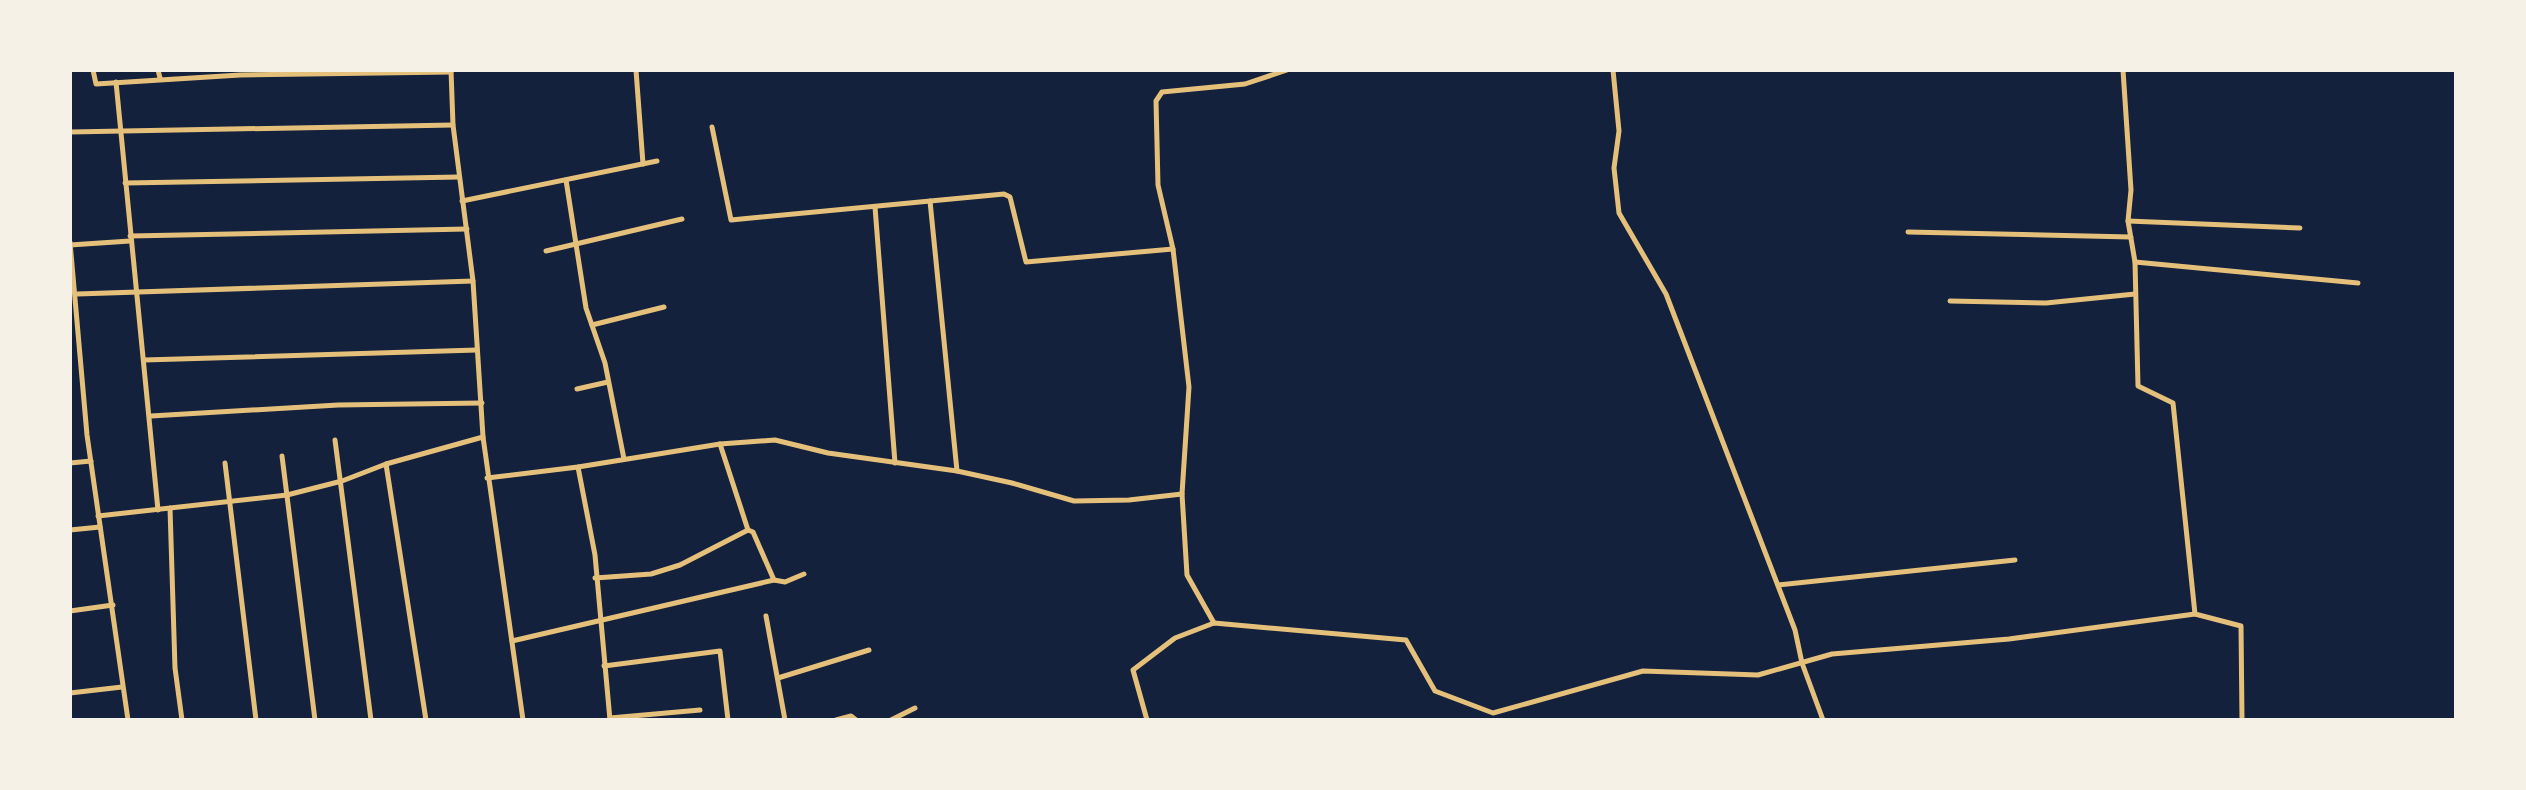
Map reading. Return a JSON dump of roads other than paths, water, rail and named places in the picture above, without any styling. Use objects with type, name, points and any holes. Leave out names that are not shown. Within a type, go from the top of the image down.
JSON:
[{"type":"street","points":[[93,70],[96,84],[160,78],[451,71],[453,125],[473,281],[487,478],[523,720]]},
{"type":"street","points":[[158,70],[160,78]]},
{"type":"street","points":[[636,70],[643,164]]},
{"type":"street","points":[[1214,623],[1187,575],[1182,494],[1189,387],[1173,249],[1158,185],[1156,101],[1162,92],[1245,84],[1287,70]]},
{"type":"street","points":[[1613,70],[1619,131],[1614,168],[1619,213],[1666,294],[1795,630],[1802,663],[1823,720]]},
{"type":"street","points":[[2123,70],[2131,190],[2128,221],[2135,262],[2138,386],[2173,403],[2195,614]]},
{"type":"street","points":[[116,82],[158,510]]},
{"type":"street","points":[[70,132],[453,125]]},
{"type":"street","points":[[712,127],[731,220],[1008,194],[1024,260],[1029,263],[1173,249]]},
{"type":"street","points":[[462,201],[657,161]]},
{"type":"street","points":[[125,183],[459,177]]},
{"type":"street","points":[[566,180],[586,308],[608,382],[624,459]]},
{"type":"street","points":[[930,201],[957,471]]},
{"type":"street","points":[[875,207],[895,463]]},
{"type":"street","points":[[546,251],[682,219]]},
{"type":"street","points":[[2128,221],[2300,228]]},
{"type":"street","points":[[128,720],[91,461],[70,243],[467,229]]},
{"type":"street","points":[[1908,232],[2131,237]]},
{"type":"street","points":[[2135,262],[2358,283]]},
{"type":"street","points":[[77,294],[473,281]]},
{"type":"street","points":[[1950,301],[2046,303],[2135,294]]},
{"type":"street","points":[[592,325],[664,307]]},
{"type":"street","points":[[144,360],[477,350]]},
{"type":"street","points":[[577,389],[608,382]]},
{"type":"street","points":[[151,416],[338,405],[482,403]]},
{"type":"street","points":[[98,516],[287,495],[483,437]]},
{"type":"street","points":[[335,440],[371,720]]},
{"type":"street","points":[[487,478],[720,444],[775,440],[828,453],[957,471],[1074,501],[1129,500],[1182,494]]},
{"type":"street","points":[[720,444],[748,530],[753,532],[774,580]]},
{"type":"street","points":[[282,456],[315,720]]},
{"type":"street","points":[[70,463],[91,461]]},
{"type":"street","points":[[225,463],[256,720]]},
{"type":"street","points":[[386,464],[426,720]]},
{"type":"street","points":[[578,467],[595,555],[610,719],[700,710]]},
{"type":"street","points":[[170,508],[175,668],[182,720]]},
{"type":"street","points":[[70,530],[100,527]]},
{"type":"street","points":[[595,578],[651,574],[680,565],[748,530]]},
{"type":"street","points":[[1778,585],[2015,560]]},
{"type":"street","points":[[512,641],[774,580],[785,582],[804,574]]},
{"type":"street","points":[[70,611],[113,605]]},
{"type":"street","points":[[1147,720],[1133,670],[1175,638],[1214,623],[1406,640],[1435,691],[1493,713],[1643,671],[1758,675],[1832,654],[2009,639],[2195,614],[2241,626],[2242,720]]},
{"type":"street","points":[[766,616],[785,720]]},
{"type":"street","points":[[778,678],[869,650]]},
{"type":"street","points":[[604,666],[720,651],[728,720]]},
{"type":"street","points":[[70,693],[122,687]]},
{"type":"street","points":[[891,720],[915,708]]},
{"type":"street","points":[[836,720],[851,716],[856,720]]}]
